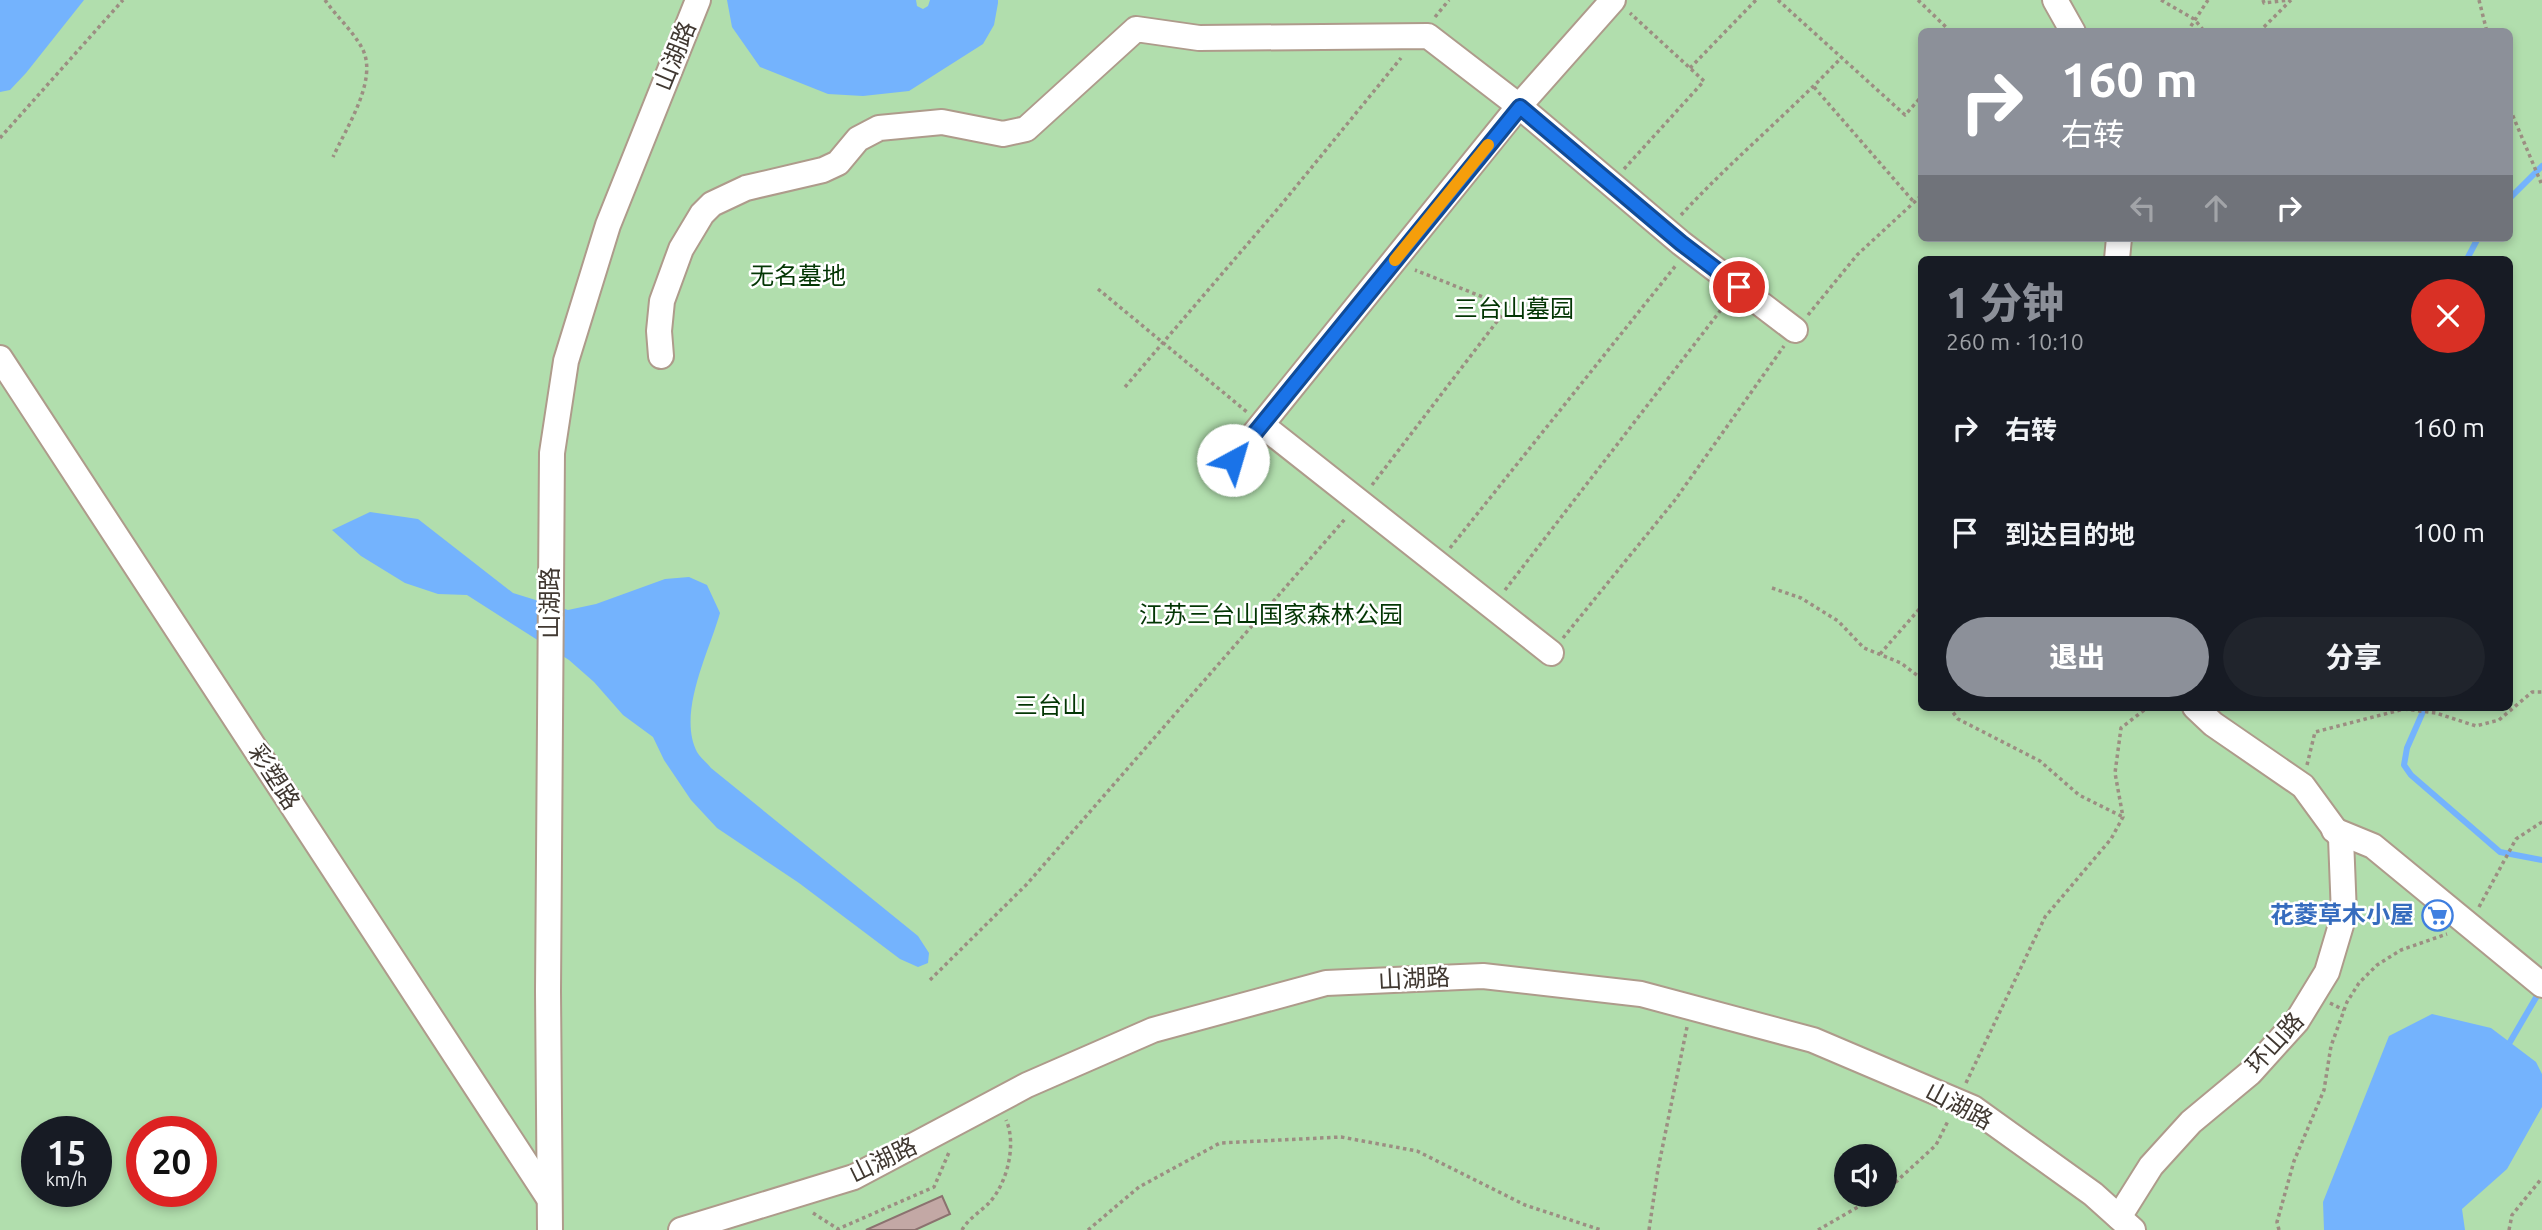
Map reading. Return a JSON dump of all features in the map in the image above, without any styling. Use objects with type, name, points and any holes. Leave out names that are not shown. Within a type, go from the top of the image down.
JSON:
[{"type":"street","name":"山湖路","points":[[550,1230],[552,453],[566,361],[608,225],[698,0]]},
{"type":"street","points":[[2055,0],[2071,28]]},
{"type":"street","points":[[1233,460],[1520,107],[1607,5]]},
{"type":"street","points":[[661,356],[659,331],[662,301],[681,249],[702,214],[712,204],[746,188],[791,180],[838,163],[858,138],[878,128],[942,122],[1003,134],[1026,129],[1136,29],[1199,38],[1428,36],[1520,107],[1689,249],[1796,330]]},
{"type":"street","name":"彩塑路","points":[[0,358],[548,1197]]},
{"type":"street","points":[[1262,425],[1551,653]]},
{"type":"street","name":"环山路","points":[[2126,1224],[2151,1166],[2191,1122],[2250,1073],[2315,996],[2327,972],[2344,915],[2341,838],[2303,786],[2213,724],[2199,711]]},
{"type":"street","points":[[2334,830],[2373,846],[2542,985]]},
{"type":"street","name":"山湖路","points":[[681,1230],[854,1177],[998,1100],[1153,1030],[1326,983],[1483,976],[1641,994],[1813,1040],[1973,1108],[2094,1194],[2126,1224]]},
{"type":"path","points":[[0,138],[123,0]]},
{"type":"path","points":[[325,0],[361,47],[369,71],[333,157]]},
{"type":"path","points":[[1125,387],[1281,205],[1450,0]]},
{"type":"path","points":[[1690,68],[1756,0]]},
{"type":"path","points":[[1778,0],[1905,115],[1918,100]]},
{"type":"path","points":[[1918,0],[1947,28]]},
{"type":"path","points":[[2161,0],[2194,19],[2202,28]]},
{"type":"path","points":[[2189,28],[2208,0]]},
{"type":"path","points":[[2263,0],[2264,3],[2291,0]]},
{"type":"path","points":[[2263,28],[2291,0]]},
{"type":"path","points":[[2479,0],[2486,28]]},
{"type":"path","points":[[1607,5],[1704,81],[1611,184]]},
{"type":"path","points":[[1666,230],[1728,164],[1787,115],[1842,57]]},
{"type":"path","points":[[1814,87],[1914,202]]},
{"type":"path","points":[[2513,116],[2542,186]]},
{"type":"path","points":[[1551,653],[1675,500],[1796,330],[1857,255],[1918,198]]},
{"type":"path","points":[[1437,564],[1689,249]]},
{"type":"path","points":[[930,981],[1027,884],[1359,502],[1508,307],[1394,262]]},
{"type":"path","points":[[1492,607],[1739,287]]},
{"type":"path","points":[[1098,289],[1262,425]]},
{"type":"path","points":[[1772,588],[1801,598],[1838,621],[1864,648],[1901,663],[1918,676]]},
{"type":"path","points":[[1880,654],[1918,611]]},
{"type":"path","points":[[2513,708],[2532,692],[2542,692]]},
{"type":"path","points":[[1952,711],[1958,719],[2040,761],[2079,795],[2123,817]]},
{"type":"path","points":[[1897,1181],[1936,1145],[2045,917],[2111,839],[2123,817],[2115,773],[2121,728],[2143,711]]},
{"type":"path","points":[[2303,786],[2315,732],[2396,711]]},
{"type":"path","points":[[2420,711],[2436,713],[2476,726],[2499,720],[2510,711]]},
{"type":"path","points":[[2279,1230],[2277,1222],[2294,1161],[2323,1090],[2331,1046],[2347,1002],[2359,983],[2377,965],[2401,950],[2469,924],[2516,839],[2542,822]]},
{"type":"path","points":[[1649,1230],[1658,1169],[1692,1007]]},
{"type":"path","points":[[962,1230],[991,1201],[1007,1168],[1010,1146],[1008,1125],[998,1100]]},
{"type":"path","points":[[787,1197],[838,1228],[934,1187],[964,1118]]},
{"type":"path","points":[[1087,1230],[1139,1187],[1220,1143],[1342,1137],[1417,1151],[1525,1205],[1601,1230]]},
{"type":"path","points":[[2509,1230],[2512,1216],[2542,1178]]},
{"type":"path","points":[[1818,1230],[1858,1207]]},
{"type":"green space","name":"江苏三台山国家森林公园","points":[[0,0],[2542,0],[2542,1230],[0,1230]]},
{"type":"water","points":[[0,0],[84,0],[26,73],[10,90],[0,92]]},
{"type":"water","points":[[727,0],[916,0],[917,6],[923,9],[928,6],[930,0],[998,0],[998,3],[994,25],[983,44],[909,91],[863,96],[828,94],[760,67],[732,27]]},
{"type":"water","points":[[370,512],[418,519],[513,593],[568,610],[596,604],[665,579],[689,577],[707,585],[720,613],[693,701],[692,736],[697,752],[711,768],[918,936],[929,953],[928,963],[918,967],[900,959],[799,883],[717,828],[691,800],[664,760],[653,737],[623,715],[594,682],[569,660],[467,595],[438,594],[405,583],[361,556],[332,530]]},
{"type":"water","points":[[2432,1014],[2491,1028],[2536,1062],[2542,1074],[2542,1107],[2507,1169],[2462,1209],[2465,1230],[2324,1230],[2323,1202],[2389,1036]]},
{"type":"building","points":[[942,1196],[950,1214],[915,1230],[866,1230]]},
{"type":"waterway","points":[[2513,195],[2542,166]]},
{"type":"waterway","points":[[2469,256],[2476,242]]},
{"type":"waterway","points":[[2423,711],[2407,748],[2404,765],[2411,775],[2500,852],[2542,860]]},
{"type":"waterway","points":[[2510,1042],[2541,989]]},
{"type":"slow traffic","points":[[1395,260],[1488,145]]},
{"type":"place","name":"花菱草木小屋","points":[[2437,915]]},
{"type":"route","points":[[1233,460],[1520,107],[1681,243],[1739,287]]},
{"type":"park label","name":"无名墓地","points":[[798,276]]},
{"type":"park label","name":"三台山墓园","points":[[1514,309]]},
{"type":"park label","name":"三台山","points":[[1050,706]]}]
